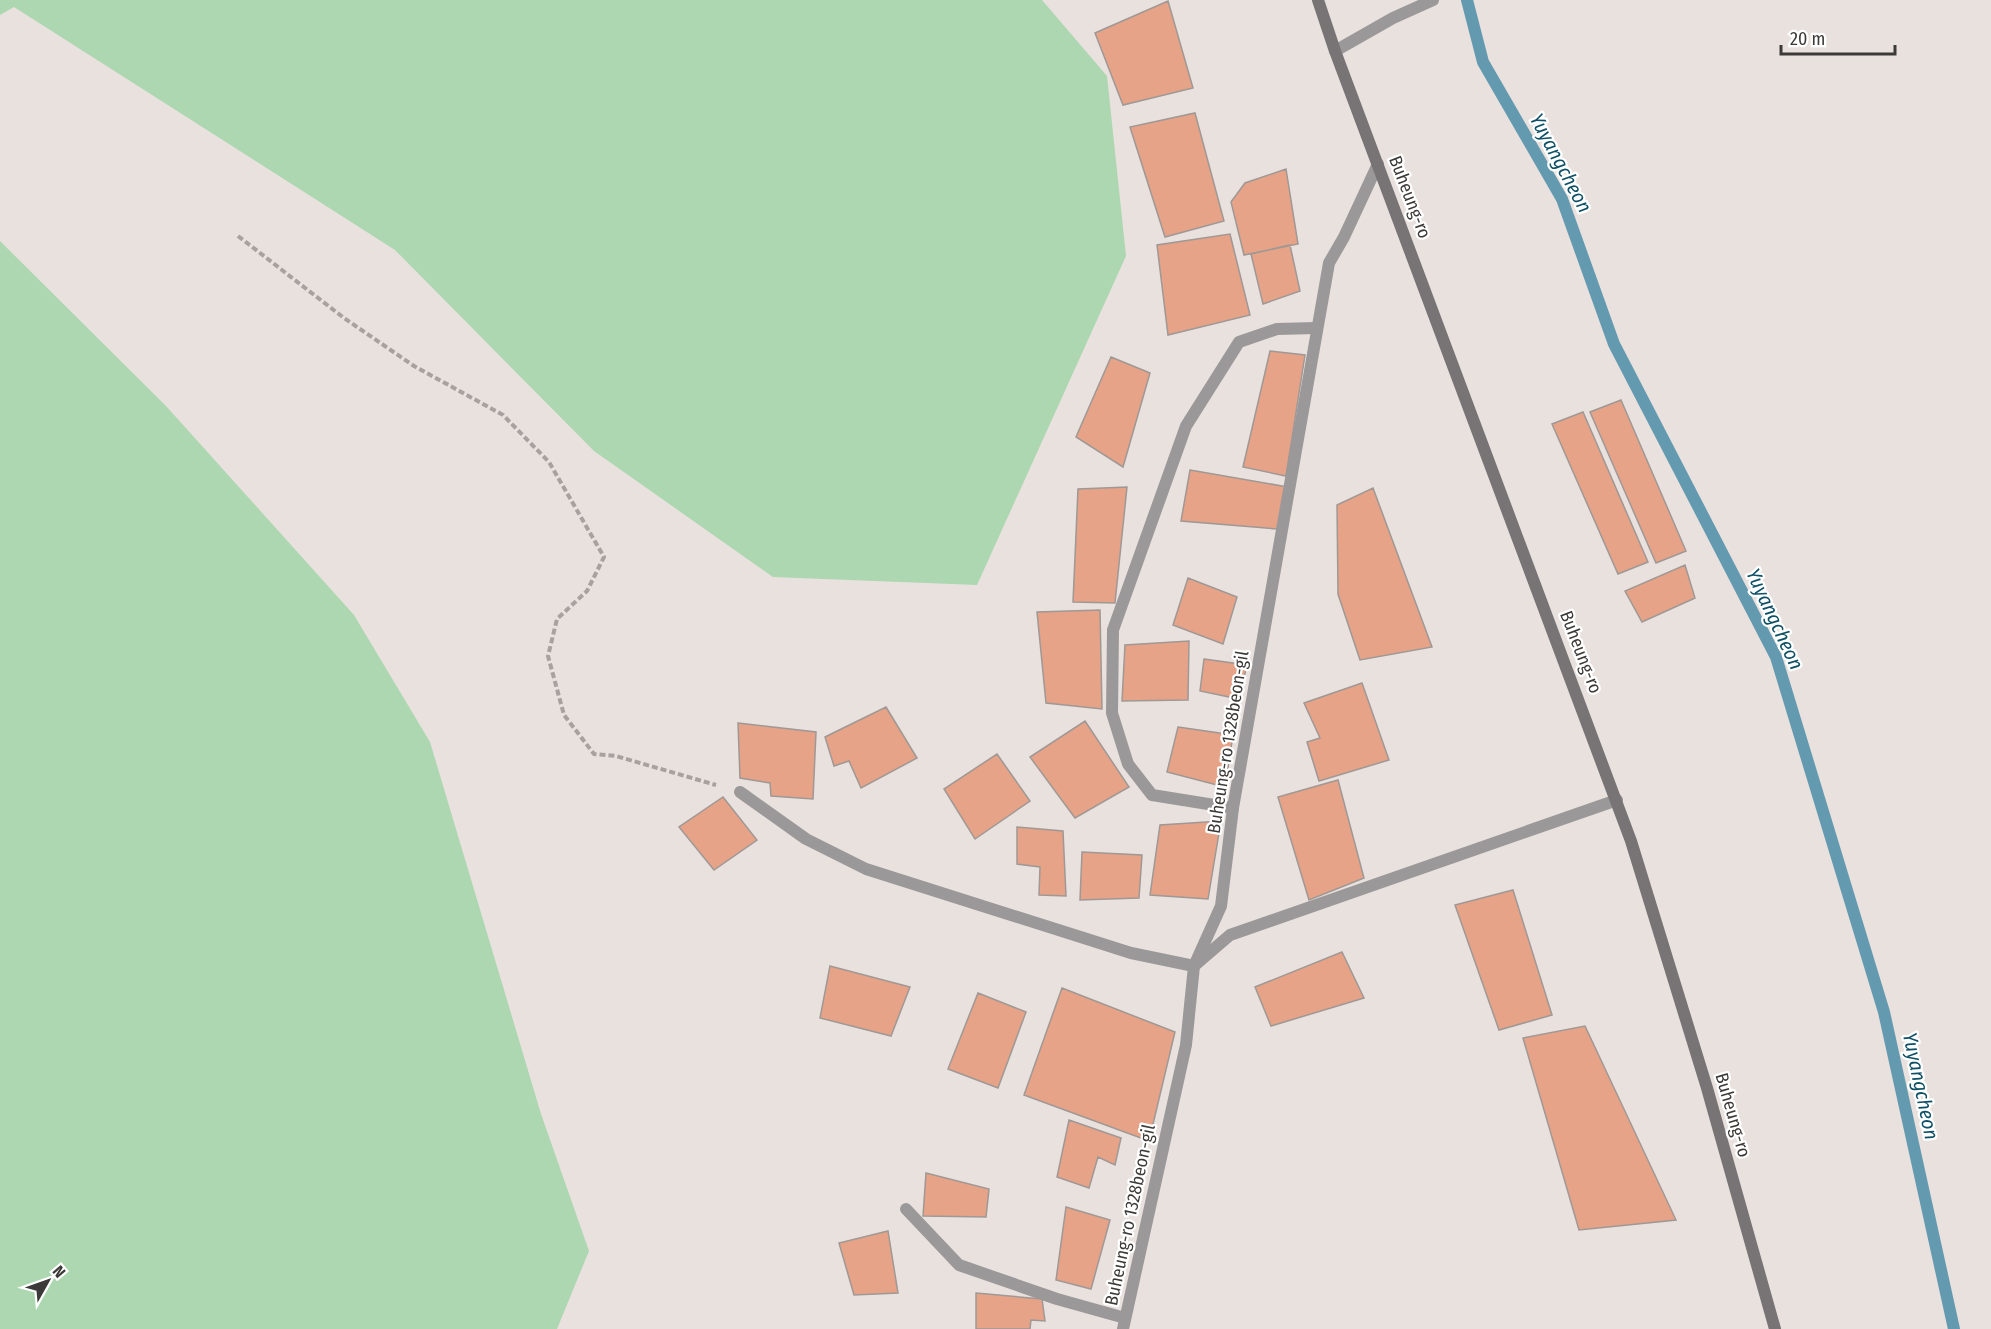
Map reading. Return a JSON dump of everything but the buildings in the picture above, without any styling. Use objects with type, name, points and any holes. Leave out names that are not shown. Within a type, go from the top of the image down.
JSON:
[{"type":"main road","name":"Buheung-ro","points":[[1318,0],[1335,51],[1617,800],[1707,1088],[1774,1329]]},
{"type":"street","points":[[1335,51],[1393,18],[1431,0]]},
{"type":"street","name":"Buheung-ro 1328beon-gil","points":[[1124,1323],[1185,1045],[1194,966],[1221,906],[1233,808],[1329,263],[1344,237],[1378,164]]},
{"type":"street","points":[[1233,808],[1152,795],[1128,764],[1112,713],[1113,630],[1186,426],[1239,342],[1277,329],[1316,328]]},
{"type":"street","points":[[740,792],[806,839],[866,869],[1131,952],[1194,966],[1230,935],[1617,800]]},
{"type":"street","points":[[906,1209],[959,1265],[1124,1323]]},
{"type":"path","points":[[238,236],[344,318],[414,366],[503,415],[549,462],[603,557],[586,591],[557,619],[548,656],[564,715],[594,753],[616,756],[740,792]]},
{"type":"green space","points":[[0,0],[1042,0],[1107,76],[1126,256],[977,585],[773,577],[594,451],[395,250],[14,7],[0,15]]},
{"type":"green space","points":[[0,241],[166,406],[354,615],[430,742],[541,1114],[589,1251],[557,1329],[0,1329]]},
{"type":"waterway","name":"Yuyangcheon","points":[[1467,0],[1483,62],[1562,199],[1614,344],[1776,657],[1884,1012],[1954,1329]]}]
